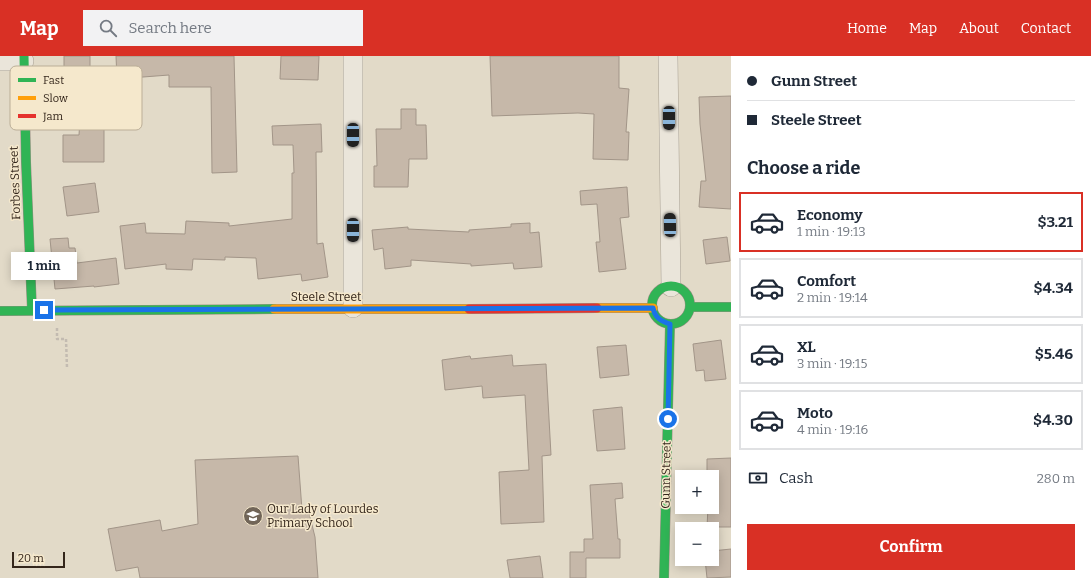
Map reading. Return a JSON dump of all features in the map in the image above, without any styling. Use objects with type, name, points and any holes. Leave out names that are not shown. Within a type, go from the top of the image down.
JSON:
[{"type":"street","points":[[352,56],[353,308]]},
{"type":"street","points":[[668,56],[671,287]]},
{"type":"street","points":[[0,61],[24,59]]},
{"type":"street","name":"Forbes Street","points":[[25,130],[32,310]]},
{"type":"street","points":[[671,287],[678,288],[684,292],[688,297],[690,307],[686,317],[681,322],[674,324],[661,321],[656,316],[653,308],[653,300],[660,290],[671,287]]},
{"type":"street","points":[[690,307],[731,307]]},
{"type":"street","name":"Steele Street","points":[[0,311],[353,308],[653,308]]},
{"type":"street","name":"Gunn Street","points":[[664,578],[670,324]]},
{"type":"path","points":[[57,310],[57,339],[66,339],[67,368]]},
{"type":"building","points":[[64,56],[90,56],[90,66],[64,66]]},
{"type":"building","points":[[116,56],[234,56],[237,172],[212,173],[211,87],[169,87],[169,75],[142,77],[142,66],[116,66]]},
{"type":"building","points":[[281,56],[319,56],[318,80],[280,79]]},
{"type":"building","points":[[490,56],[619,56],[619,88],[629,89],[626,132],[629,132],[628,160],[593,159],[594,114],[578,113],[492,116]]},
{"type":"building","points":[[731,96],[731,209],[699,207],[701,181],[706,181],[700,124],[699,97]]},
{"type":"building","points":[[401,109],[416,109],[416,125],[426,125],[427,159],[409,159],[408,187],[374,187],[374,166],[377,166],[376,129],[401,129]]},
{"type":"building","points":[[321,124],[322,152],[316,152],[317,244],[323,243],[328,277],[302,281],[301,274],[258,279],[256,258],[225,257],[225,260],[193,259],[192,270],[166,269],[166,264],[125,269],[120,226],[145,223],[146,233],[185,234],[186,221],[229,223],[229,226],[292,219],[292,173],[294,173],[293,145],[273,145],[272,126]]},
{"type":"building","points":[[79,130],[104,130],[104,162],[63,162],[63,135],[79,135]]},
{"type":"building","points":[[95,183],[99,212],[67,216],[63,187]]},
{"type":"building","points":[[627,187],[629,217],[620,218],[626,269],[599,272],[596,242],[600,242],[597,204],[581,205],[580,191]]},
{"type":"building","points":[[530,223],[530,233],[539,232],[542,267],[514,269],[513,263],[471,266],[471,264],[411,260],[411,266],[385,269],[383,248],[374,250],[372,230],[408,227],[408,229],[469,232],[469,230],[511,227],[511,224]]},
{"type":"building","points":[[727,237],[730,261],[706,264],[703,240]]},
{"type":"building","points":[[68,238],[69,248],[75,248],[77,263],[116,258],[119,284],[55,289],[50,239]]},
{"type":"building","points":[[721,340],[726,379],[705,381],[704,370],[696,371],[693,344]]},
{"type":"building","points":[[626,345],[629,375],[600,378],[597,347]]},
{"type":"building","points":[[512,355],[513,366],[546,364],[551,455],[542,456],[544,522],[501,524],[499,472],[529,470],[525,395],[483,398],[482,386],[445,390],[442,360],[470,356],[471,359]]},
{"type":"building","points":[[622,407],[625,449],[597,451],[593,410]]},
{"type":"building","name":"Our Lady of Lourdes Primary School","points":[[298,456],[302,510],[308,509],[315,537],[318,578],[140,578],[138,567],[116,571],[108,529],[160,520],[162,531],[198,524],[195,460]]},
{"type":"building","points":[[731,458],[731,527],[719,527],[719,522],[707,522],[708,514],[719,514],[719,470],[707,470],[707,459]]},
{"type":"building","points":[[622,483],[623,498],[615,499],[618,539],[620,539],[620,558],[586,558],[586,578],[570,578],[570,552],[584,552],[584,539],[593,539],[590,485]]},
{"type":"building","points":[[731,549],[731,577],[707,578],[706,566],[719,566],[719,550]]},
{"type":"building","points":[[540,556],[543,578],[510,578],[507,560]]},
{"type":"traffic: fast","points":[[24,56],[24,66]]},
{"type":"traffic: fast","points":[[25,130],[32,310]]},
{"type":"traffic: fast","points":[[671,286],[684,292],[690,305],[684,318],[671,324],[658,318],[652,305],[658,292],[671,286]]},
{"type":"traffic: fast","points":[[690,307],[731,307]]},
{"type":"traffic: fast","points":[[0,311],[274,309]]},
{"type":"traffic: fast","points":[[664,578],[670,324]]},
{"type":"traffic: slow","points":[[597,308],[653,308]]},
{"type":"traffic: slow","points":[[274,309],[469,309]]},
{"type":"traffic: jam","points":[[469,309],[597,308]]},
{"type":"place","name":"Our Lady of Lourdes Primary School","points":[[253,516]]},
{"type":"route","points":[[44,310],[653,308],[656,316],[661,321],[670,324],[668,419]]}]
